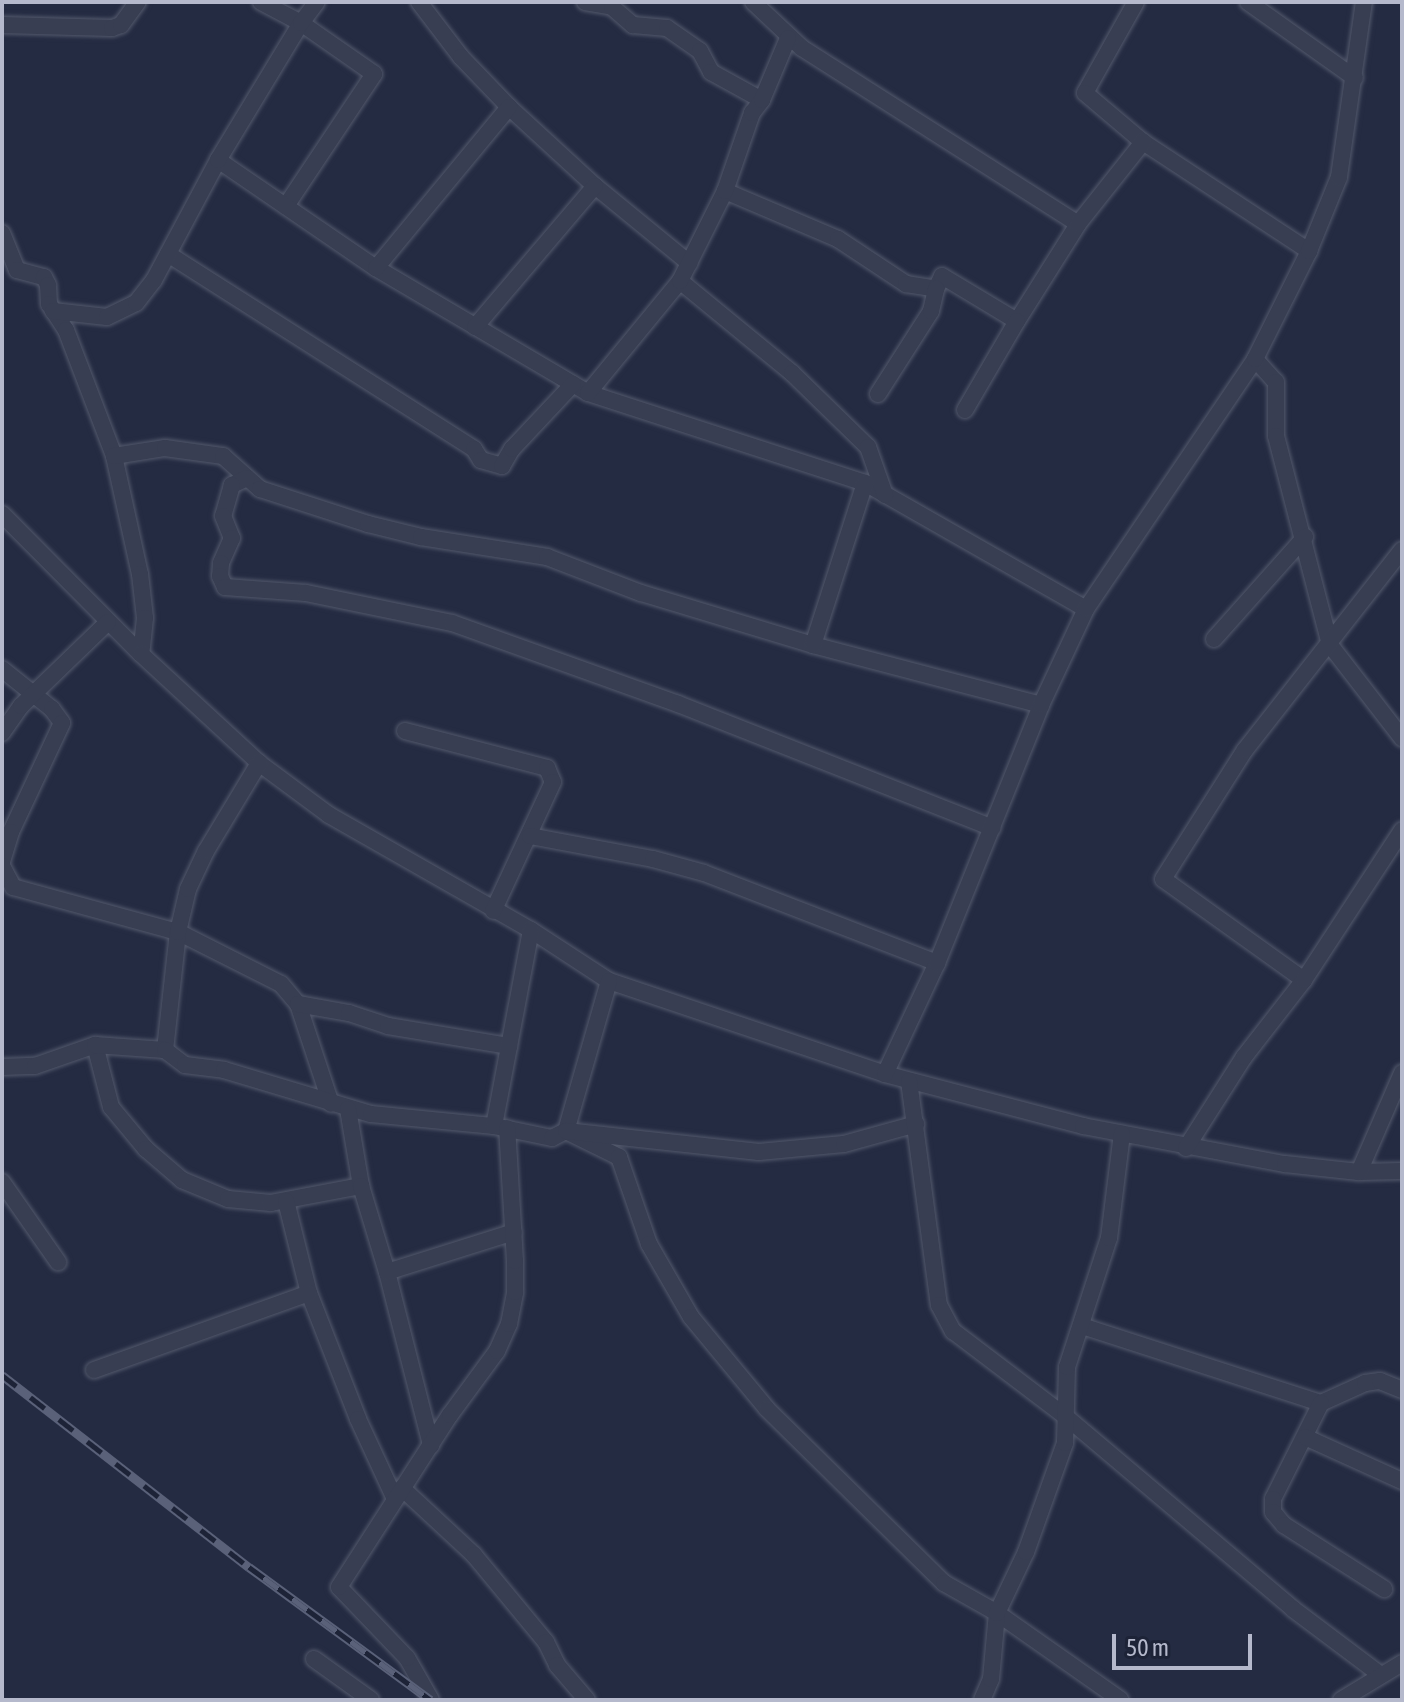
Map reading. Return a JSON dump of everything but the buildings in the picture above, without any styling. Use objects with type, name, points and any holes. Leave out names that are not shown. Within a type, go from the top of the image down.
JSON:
[{"type":"street","points":[[2,25],[112,28],[121,25],[138,2]]},
{"type":"street","points":[[261,2],[301,23],[374,74],[286,206]]},
{"type":"street","points":[[53,311],[107,317],[136,303],[154,280],[218,160],[301,23],[317,2]]},
{"type":"street","points":[[419,2],[461,57],[509,107],[595,186],[689,263]]},
{"type":"street","points":[[585,2],[612,7],[633,25],[667,28],[700,51],[711,72],[762,100]]},
{"type":"street","points":[[753,2],[788,38],[1078,224]]},
{"type":"street","points":[[1136,2],[1085,93],[1143,142],[1309,251]]},
{"type":"street","points":[[1248,2],[1355,78]]},
{"type":"street","points":[[885,1074],[937,963],[1041,705],[1086,609],[1255,359],[1309,251],[1339,177],[1364,2]]},
{"type":"street","points":[[588,393],[680,281],[725,191],[752,113],[762,100],[788,38]]},
{"type":"street","points":[[376,268],[509,107]]},
{"type":"street","points":[[965,410],[1078,224],[1143,142]]},
{"type":"street","points":[[218,160],[376,268],[588,393],[865,483],[1086,609]]},
{"type":"street","points":[[475,327],[595,186]]},
{"type":"street","points":[[725,191],[838,239],[906,284],[936,289]]},
{"type":"street","points":[[3,245],[17,270],[44,277],[53,311],[66,330],[114,456],[142,589],[145,618],[141,654]]},
{"type":"street","points":[[168,254],[474,449],[481,460],[502,466],[512,449],[573,384]]},
{"type":"street","points":[[878,394],[931,311],[942,276],[1017,321]]},
{"type":"street","points":[[680,281],[792,373],[868,447],[885,495]]},
{"type":"street","points":[[1255,359],[1276,382],[1276,436],[1305,537],[1330,645],[1402,738]]},
{"type":"street","points":[[114,456],[165,448],[206,453],[233,461],[260,489],[368,524],[421,537],[547,557],[641,593],[813,645],[1041,705]]},
{"type":"street","points":[[247,478],[232,485],[223,516],[232,538],[221,563],[220,576],[225,587],[306,593],[452,623],[678,704],[992,828]]},
{"type":"street","points":[[813,645],[865,483]]},
{"type":"street","points":[[2,514],[141,654],[259,763],[329,815],[531,930],[609,981],[885,1074],[1122,1134],[1285,1164],[1359,1172],[1402,1171]]},
{"type":"street","points":[[1214,639],[1305,537]]},
{"type":"street","points":[[1304,980],[1163,879],[1245,750],[1402,550]]},
{"type":"street","points":[[2,733],[34,695],[108,622]]},
{"type":"street","points":[[2,669],[62,723],[11,832],[2,864],[13,887],[178,932],[281,984],[298,1004],[331,1104]]},
{"type":"street","points":[[405,731],[547,768],[553,782],[493,911]]},
{"type":"street","points":[[165,1050],[178,932],[188,889],[259,763]]},
{"type":"street","points":[[1186,1148],[1244,1057],[1304,980],[1402,830]]},
{"type":"street","points":[[530,836],[653,859],[704,873],[937,963]]},
{"type":"street","points":[[431,1700],[407,1658],[339,1587],[431,1445],[497,1351],[509,1324],[515,1292],[514,1232],[501,1127],[509,1046],[531,930]]},
{"type":"street","points":[[566,1131],[609,981]]},
{"type":"street","points":[[298,1004],[349,1013],[388,1026],[509,1046]]},
{"type":"street","points":[[95,1045],[111,1107],[169,1171],[228,1199],[286,1201],[361,1186]]},
{"type":"street","points":[[2,1067],[35,1066],[95,1045],[165,1050],[185,1065],[224,1070],[348,1109],[501,1127],[552,1138],[566,1131],[759,1152],[844,1144],[916,1124]]},
{"type":"street","points":[[1359,1172],[1402,1073]]},
{"type":"street","points":[[909,1081],[939,1305],[953,1331],[1065,1416],[1293,1609],[1381,1675]]},
{"type":"street","points":[[348,1109],[361,1186],[387,1272],[431,1445]]},
{"type":"street","points":[[566,1131],[619,1157],[649,1244],[691,1317],[767,1409],[944,1583],[997,1613],[1121,1700]]},
{"type":"street","points":[[982,1700],[991,1679],[997,1613],[1026,1552],[1065,1443],[1067,1367],[1109,1238],[1122,1134]]},
{"type":"street","points":[[2,1182],[58,1262]]},
{"type":"street","points":[[286,1201],[309,1293],[358,1419],[399,1494],[474,1555],[546,1642],[557,1665],[587,1700]]},
{"type":"street","points":[[387,1272],[514,1232]]},
{"type":"street","points":[[94,1370],[309,1293]]},
{"type":"street","points":[[1082,1326],[1321,1403]]},
{"type":"street","points":[[1384,1589],[1284,1525],[1273,1512],[1273,1499],[1321,1403],[1365,1383],[1380,1381],[1402,1390]]},
{"type":"street","points":[[1305,1437],[1402,1481]]},
{"type":"street","points":[[314,1659],[371,1700]]},
{"type":"street","points":[[1341,1700],[1402,1663]]},
{"type":"railway","points":[[2,1375],[249,1567],[431,1700]]}]
